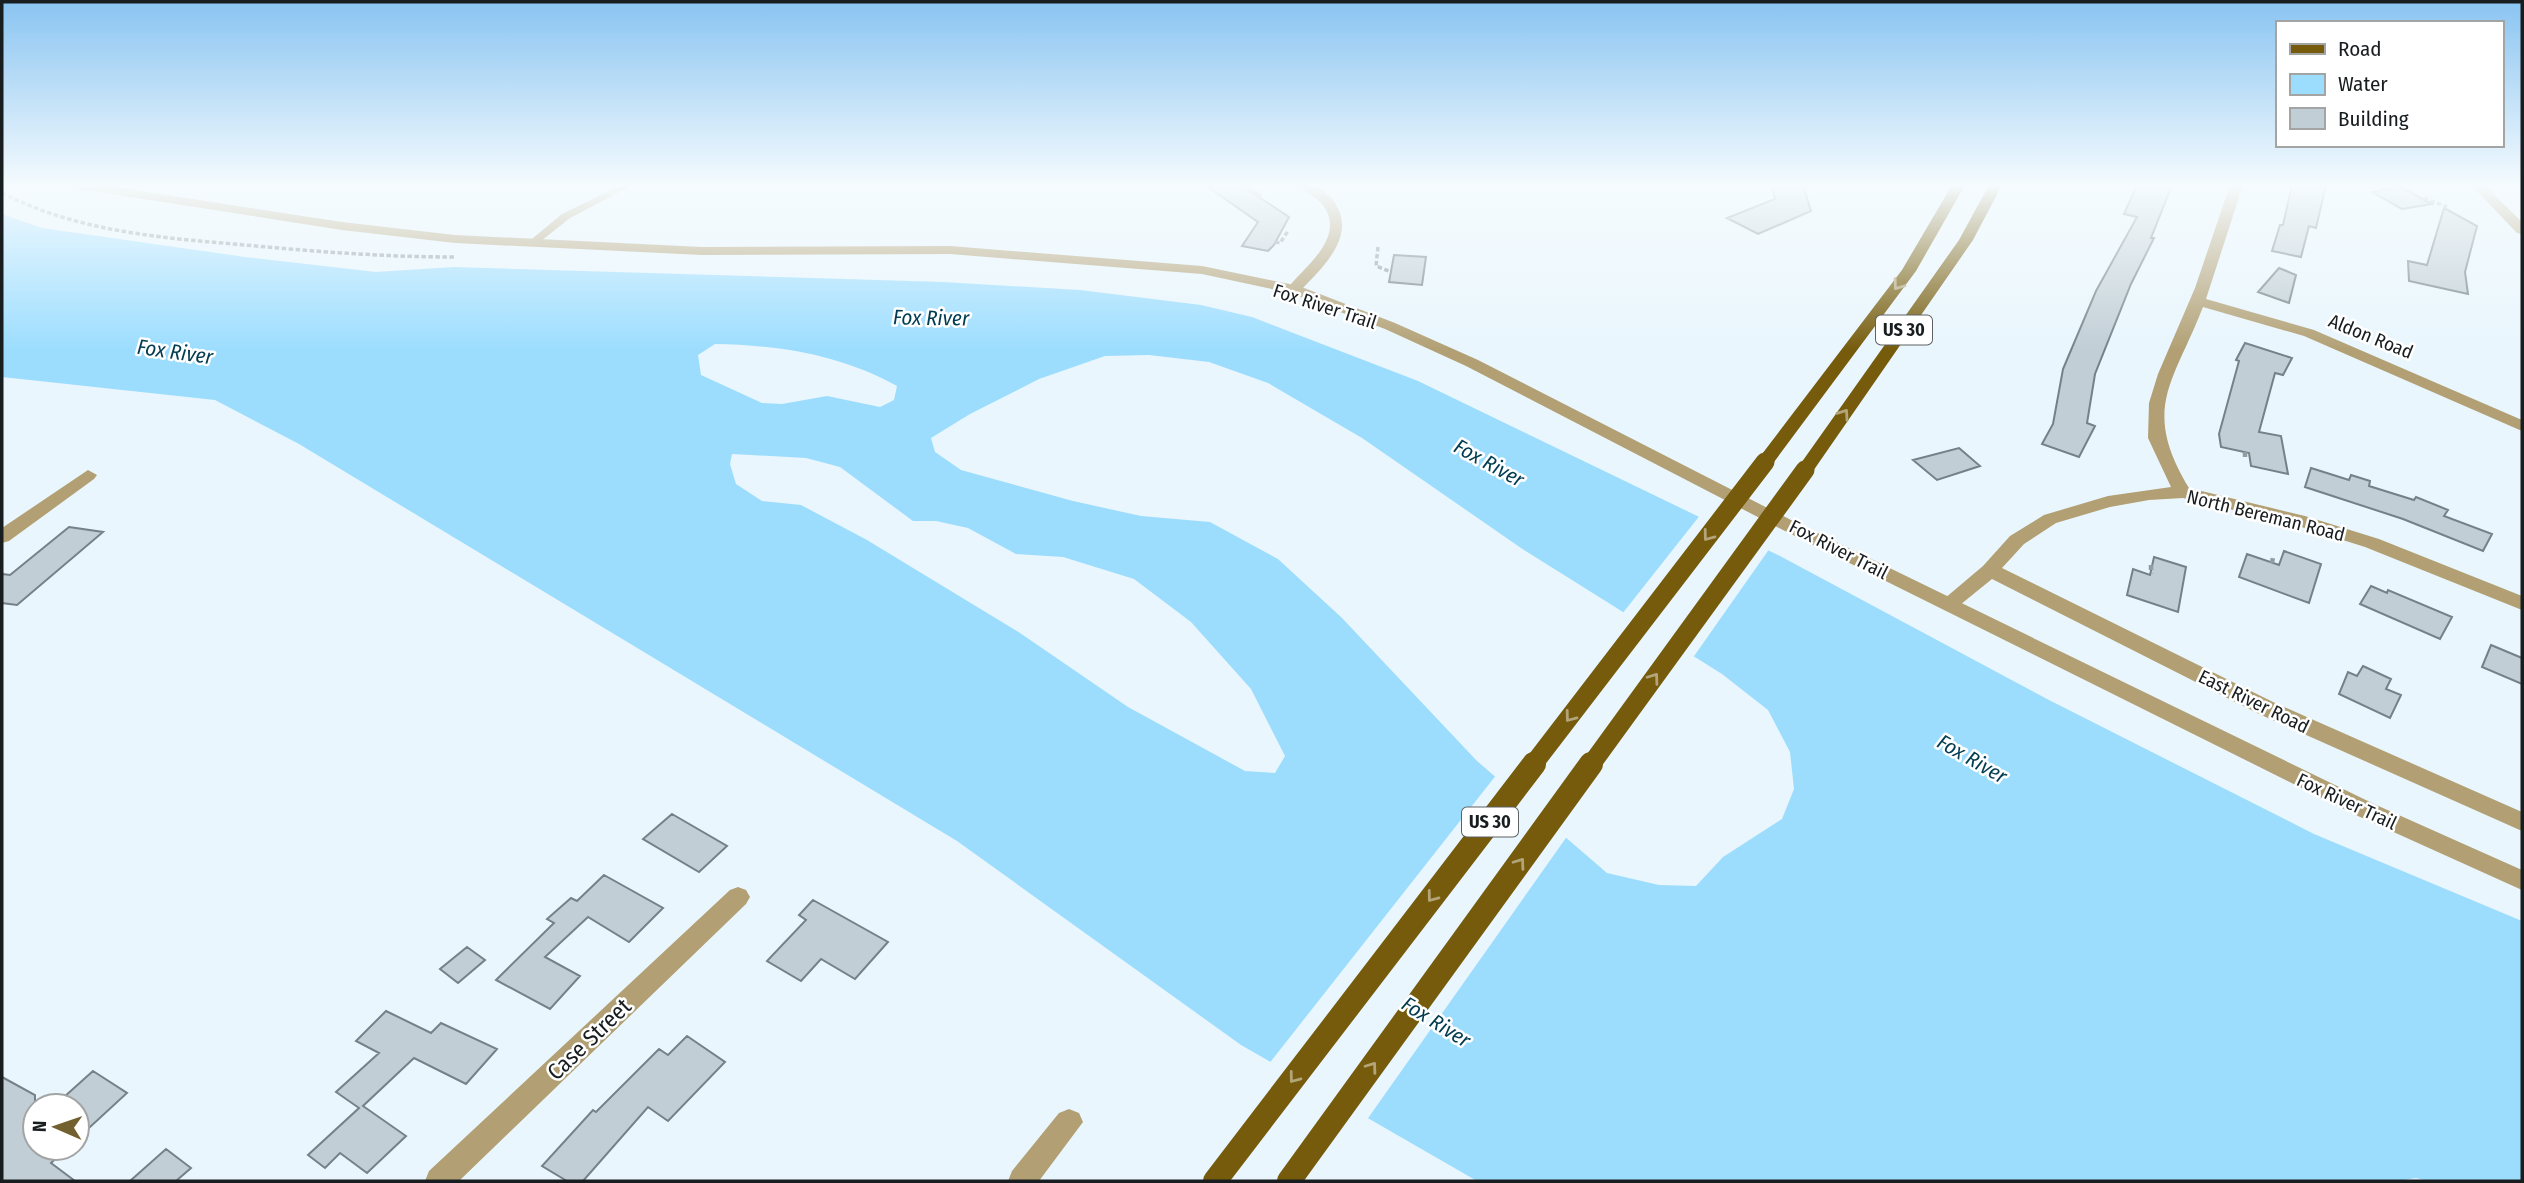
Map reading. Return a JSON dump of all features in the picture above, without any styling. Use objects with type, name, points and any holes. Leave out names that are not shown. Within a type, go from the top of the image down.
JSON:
[{"type":"main road","name":"US 30","points":[[1215,1181],[1765,463],[1909,271],[1927,240]]},
{"type":"main road","name":"US 30","points":[[1289,1181],[1805,470],[1966,240]]},
{"type":"street","points":[[478,240],[702,251],[950,250],[1202,270],[1294,289],[1390,326],[1472,363],[1785,524],[2366,810],[2522,880]]},
{"type":"street","points":[[1294,289],[1322,260],[1333,240]]},
{"type":"street","points":[[2183,492],[2157,440],[2155,418],[2161,389],[2198,301],[2218,240]]},
{"type":"street","name":"Aldon Road","points":[[2198,301],[2309,333],[2522,426]]},
{"type":"street","points":[[2,537],[88,475]]},
{"type":"street","name":"North Bereman Road","points":[[1948,604],[1990,570],[2017,540],[2050,519],[2108,502],[2149,494],[2183,492],[2241,504],[2372,543],[2522,603]]},
{"type":"street","name":"East River Road","points":[[1990,570],[2266,708],[2522,822]]},
{"type":"street","name":"Case Street","points":[[439,1181],[738,897]]},
{"type":"street","points":[[1021,1181],[1069,1122]]},
{"type":"lane","points":[[532,243],[536,240]]},
{"type":"path","points":[[182,240],[382,258],[460,257]]},
{"type":"path","points":[[1275,242],[1280,243],[1282,240]]},
{"type":"path","points":[[1378,247],[1376,266],[1391,272]]},
{"type":"path","points":[[2151,565],[2151,574]]},
{"type":"water","name":"Fox River","points":[[2,240],[127,240],[376,272],[454,267],[943,282],[1080,290],[1201,305],[1252,317],[1418,381],[1780,556],[2049,700],[2314,834],[2522,921],[2522,1181],[2427,1181],[2416,1178],[2398,1181],[1477,1181],[1241,1045],[957,841],[299,444],[215,400],[2,377]],"holes":[[[715,344],[809,354],[854,366],[897,386],[894,400],[880,407],[827,396],[782,404],[762,403],[701,375],[698,355]],[[1149,355],[1209,362],[1268,383],[1362,438],[1521,548],[1722,674],[1768,710],[1790,752],[1794,789],[1782,819],[1723,857],[1696,886],[1659,885],[1607,873],[1477,761],[1342,618],[1278,559],[1210,522],[1141,516],[1073,501],[961,470],[935,452],[931,438],[970,414],[1039,379],[1105,356]],[[732,454],[806,458],[840,467],[913,521],[936,521],[968,528],[1016,554],[1063,557],[1134,579],[1191,622],[1251,689],[1285,756],[1275,773],[1245,771],[1128,707],[1020,633],[867,540],[801,505],[762,501],[736,484],[730,464]]]},
{"type":"pier","points":[[1701,514],[1770,548],[1692,659],[1622,614]]},
{"type":"pier","points":[[1497,774],[1568,835],[1366,1121],[1268,1065]]},
{"type":"building","points":[[1246,240],[1277,240],[1268,251],[1242,246]]},
{"type":"building","points":[[2124,240],[2153,240],[2131,284],[2095,374],[2087,423],[2095,426],[2079,457],[2042,444],[2053,424],[2063,369],[2096,291]]},
{"type":"building","points":[[2275,240],[2305,240],[2301,257],[2272,251]]},
{"type":"building","points":[[2434,240],[2473,240],[2465,272],[2468,294],[2409,281],[2408,261],[2427,265]]},
{"type":"building","points":[[1394,255],[1426,257],[1422,285],[1389,282]]},
{"type":"building","points":[[2279,268],[2296,275],[2289,303],[2258,292]]},
{"type":"building","points":[[2245,343],[2292,358],[2283,375],[2275,373],[2259,432],[2281,436],[2288,474],[2251,466],[2249,453],[2221,447],[2219,434],[2239,361],[2236,360]]},
{"type":"building","points":[[1959,448],[1980,466],[1937,480],[1913,460]]},
{"type":"building","points":[[2311,468],[2349,480],[2351,475],[2370,481],[2369,486],[2414,500],[2416,497],[2448,510],[2444,516],[2492,534],[2483,551],[2403,519],[2305,487]]},
{"type":"building","points":[[69,527],[103,532],[17,605],[2,603],[2,574],[10,575]]},
{"type":"building","points":[[2284,551],[2321,564],[2309,603],[2239,577],[2247,554],[2279,565]]},
{"type":"building","points":[[2154,557],[2186,567],[2178,612],[2127,595],[2133,569],[2150,575]]},
{"type":"building","points":[[2371,586],[2387,593],[2388,590],[2452,617],[2440,639],[2360,604]]},
{"type":"building","points":[[2491,645],[2522,658],[2522,684],[2482,667]]},
{"type":"building","points":[[2363,666],[2391,679],[2386,689],[2401,695],[2390,718],[2339,694],[2348,672],[2357,676]]},
{"type":"building","points":[[672,814],[727,846],[699,872],[643,839]]},
{"type":"building","points":[[604,875],[663,908],[629,942],[588,917],[545,957],[580,976],[550,1009],[496,980],[554,923],[547,919],[571,898],[577,901]]},
{"type":"building","points":[[813,900],[888,942],[855,979],[821,959],[801,981],[767,961],[806,920],[799,915]]},
{"type":"building","points":[[467,947],[485,960],[458,983],[440,969]]},
{"type":"building","points":[[386,1011],[431,1033],[441,1023],[497,1049],[466,1084],[414,1058],[363,1106],[406,1136],[367,1173],[340,1153],[325,1168],[308,1155],[359,1108],[336,1092],[379,1053],[356,1041]]},
{"type":"building","points":[[687,1036],[725,1062],[668,1121],[648,1107],[583,1181],[567,1181],[542,1166],[593,1110],[596,1112],[659,1049],[668,1055]]},
{"type":"building","points":[[93,1071],[127,1093],[91,1126],[91,1092],[70,1092]]},
{"type":"building","points":[[2,1077],[30,1092],[21,1092],[21,1162],[52,1162],[75,1181],[2,1181]]},
{"type":"building","points":[[166,1149],[191,1168],[176,1181],[130,1181]]}]
